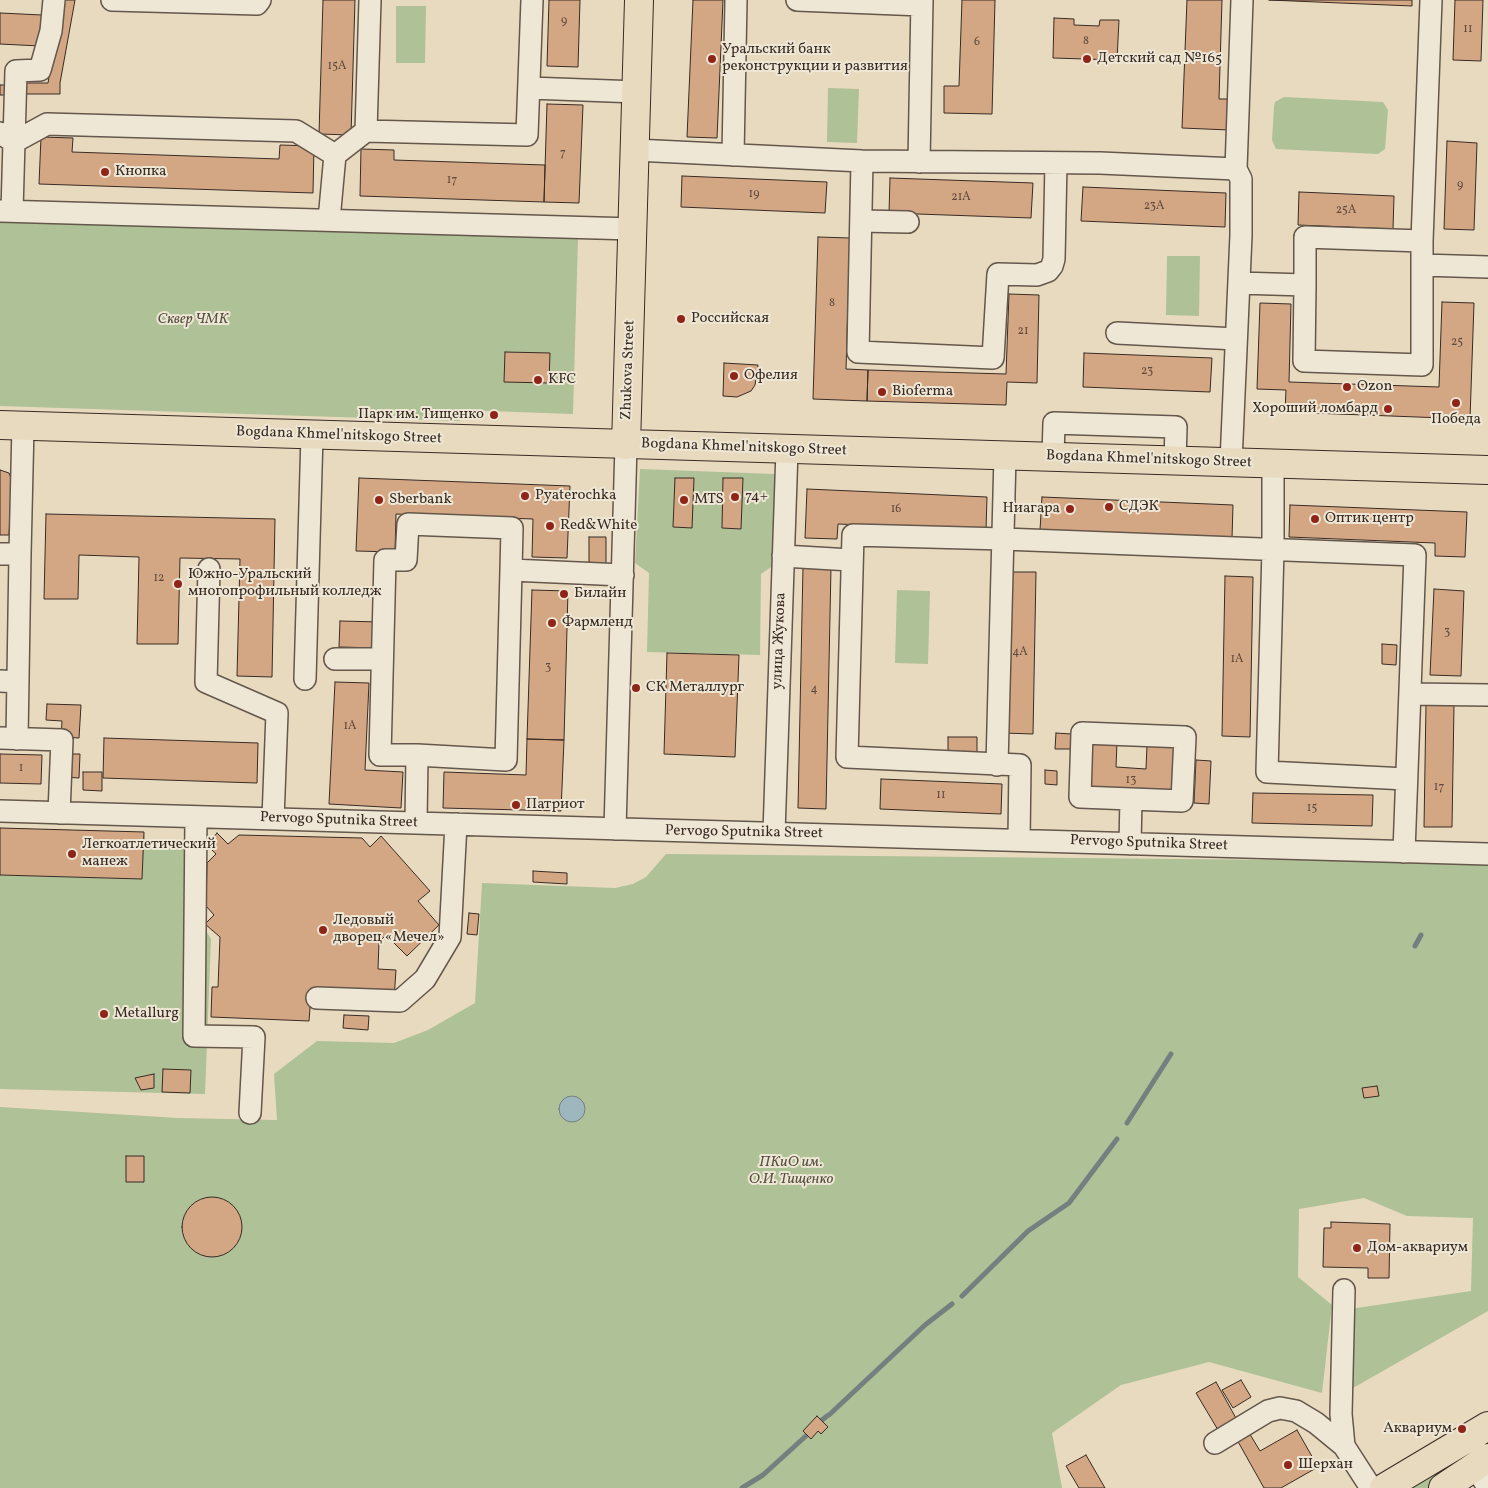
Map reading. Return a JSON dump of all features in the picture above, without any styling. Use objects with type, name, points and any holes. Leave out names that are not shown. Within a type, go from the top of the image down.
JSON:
[{"type":"main road","name":"Zhukova Street","points":[[626,444],[639,0]]},
{"type":"main road","name":"Bogdana Khmel'nitskogo Street","points":[[11,426],[1488,470]]},
{"type":"main road","points":[[1384,1488],[1488,1426]]},
{"type":"main road","points":[[1443,1488],[1484,1470]]},
{"type":"street","points":[[54,0],[51,31],[40,70],[8,70],[6,211],[633,229]]},
{"type":"street","points":[[112,0],[257,4],[260,0]]},
{"type":"street","points":[[366,131],[370,0]]},
{"type":"street","points":[[328,220],[335,155],[366,131],[527,135],[532,0]]},
{"type":"street","points":[[733,155],[736,0]]},
{"type":"street","points":[[797,0],[922,3],[919,162]]},
{"type":"street","points":[[1231,462],[1241,179],[1236,169],[1242,0]]},
{"type":"street","points":[[1422,241],[1305,237],[1304,361],[1422,365],[1422,241],[1431,0]]},
{"type":"street","points":[[530,88],[637,92]]},
{"type":"street","points":[[7,137],[47,124],[296,131],[335,155]]},
{"type":"street","points":[[635,150],[862,161],[1056,163],[1236,169]]},
{"type":"street","points":[[862,161],[858,352],[993,358],[998,274],[1037,275],[1048,271],[1052,266],[1054,259],[1056,163]]},
{"type":"street","points":[[861,221],[908,222]]},
{"type":"street","points":[[1422,265],[1488,267]]},
{"type":"street","points":[[1238,283],[1304,285]]},
{"type":"street","points":[[1117,333],[1236,338]]},
{"type":"street","points":[[11,426],[9,738],[62,740],[59,812]]},
{"type":"street","points":[[305,678],[312,435]]},
{"type":"street","name":"Zhukova Street","points":[[615,829],[626,444]]},
{"type":"street","name":"улица Жукова","points":[[774,833],[787,450]]},
{"type":"street","points":[[997,764],[1005,456]]},
{"type":"street","points":[[1273,463],[1273,549],[1267,772],[1406,779]]},
{"type":"street","points":[[408,524],[512,528],[511,570],[506,760],[418,755],[380,755],[385,560],[406,560],[408,524]]},
{"type":"street","points":[[1019,840],[1020,765],[847,758],[853,535],[1415,555],[1404,852]]},
{"type":"street","points":[[783,556],[851,560]]},
{"type":"street","points":[[209,569],[206,682],[276,713],[273,819]]},
{"type":"street","points":[[511,570],[623,575]]},
{"type":"street","points":[[334,659],[382,659]]},
{"type":"street","points":[[1410,694],[1488,695]]},
{"type":"street","points":[[1082,733],[1185,737],[1182,801],[1131,799],[1080,796],[1082,733]]},
{"type":"street","points":[[416,823],[418,755]]},
{"type":"street","points":[[1130,844],[1131,799]]},
{"type":"street","name":"Pervogo Sputnika Street","points":[[0,811],[1488,854]]},
{"type":"street","points":[[196,817],[194,1036],[254,1038],[250,1113]]},
{"type":"street","points":[[317,998],[400,1002],[425,979],[450,937],[456,824]]},
{"type":"street","points":[[1344,1290],[1340,1414],[1344,1446]]},
{"type":"street","points":[[1214,1443],[1268,1411],[1280,1408],[1296,1411],[1316,1423],[1344,1446],[1371,1488]]},
{"type":"green space","points":[[396,6],[426,6],[425,63],[396,63]]},
{"type":"green space","points":[[828,88],[859,89],[857,143],[827,142]]},
{"type":"green space","points":[[1284,97],[1383,102],[1388,110],[1385,149],[1378,154],[1276,149],[1272,140],[1274,107],[1275,102]]},
{"type":"green space","name":"Сквер ЧМК","points":[[0,221],[578,239],[573,414],[460,410],[460,421],[0,406]]},
{"type":"green space","points":[[1167,256],[1200,256],[1199,316],[1166,315]]},
{"type":"green space","points":[[640,469],[775,474],[774,565],[761,574],[760,655],[647,652],[649,573],[635,563]]},
{"type":"green space","points":[[897,590],[930,591],[928,664],[895,663]]},
{"type":"green space","name":"Metallurg","points":[[0,828],[144,832],[145,841],[205,845],[203,926],[211,939],[205,1094],[0,1089]]},
{"type":"green space","name":"ПКиО им. О.И. Тищенко","points":[[666,854],[1488,862],[1488,1311],[1353,1388],[1350,1309],[1471,1291],[1473,1218],[1407,1216],[1364,1198],[1299,1209],[1298,1277],[1332,1305],[1322,1393],[1209,1362],[1121,1385],[1052,1433],[1062,1488],[0,1488],[0,1107],[178,1118],[277,1120],[274,1074],[317,1041],[394,1043],[428,1030],[475,1003],[482,883],[615,888],[633,884],[646,877]]},
{"type":"green space","points":[[1488,1438],[1488,1452],[1433,1488],[1409,1488]]},
{"type":"water","points":[[572,1096],[581,1100],[585,1109],[581,1118],[572,1122],[563,1118],[559,1109],[563,1100]]},
{"type":"building","points":[[62,0],[75,0],[60,83],[60,94],[23,94],[23,83],[48,83]]},
{"type":"building","points":[[323,0],[355,0],[351,135],[319,134]]},
{"type":"building","points":[[549,0],[580,0],[578,67],[547,66]]},
{"type":"building","points":[[693,0],[723,0],[717,138],[687,137]]},
{"type":"building","points":[[962,0],[995,0],[992,114],[944,113],[944,86],[959,86]]},
{"type":"building","points":[[1187,0],[1222,0],[1219,99],[1231,99],[1229,130],[1182,128]]},
{"type":"building","points":[[1269,0],[1412,0],[1412,6]]},
{"type":"building","points":[[1455,0],[1483,0],[1481,61],[1453,60]]},
{"type":"building","points":[[0,13],[42,15],[40,46],[0,44]]},
{"type":"building","points":[[1054,18],[1074,19],[1074,25],[1099,26],[1100,20],[1119,20],[1117,60],[1053,58]]},
{"type":"building","points":[[0,85],[10,85],[9,95],[0,95]]},
{"type":"building","points":[[547,104],[583,105],[579,203],[544,202]]},
{"type":"building","points":[[41,137],[73,138],[72,152],[279,159],[280,145],[314,146],[313,193],[39,184]]},
{"type":"building","points":[[1447,141],[1477,143],[1474,230],[1444,229]]},
{"type":"building","points":[[361,149],[394,150],[394,160],[545,165],[544,202],[360,196]]},
{"type":"building","points":[[682,176],[827,182],[825,213],[681,207]]},
{"type":"building","points":[[890,178],[1033,183],[1031,218],[889,213]]},
{"type":"building","points":[[1083,187],[1226,193],[1225,227],[1081,221]]},
{"type":"building","points":[[1299,192],[1394,196],[1393,229],[1298,225]]},
{"type":"building","points":[[818,237],[850,238],[846,369],[868,370],[867,401],[813,399]]},
{"type":"building","points":[[1009,294],[1039,295],[1037,383],[1007,382],[1006,405],[867,401],[868,370],[1006,374]]},
{"type":"building","points":[[1442,302],[1474,303],[1470,419],[1285,412],[1286,390],[1257,389],[1260,303],[1291,304],[1289,382],[1439,387]]},
{"type":"building","points":[[505,352],[550,353],[549,383],[504,382]]},
{"type":"building","points":[[1084,353],[1212,358],[1210,392],[1083,387]]},
{"type":"building","points":[[724,363],[758,365],[755,385],[751,391],[737,397],[723,396]]},
{"type":"building","points":[[0,470],[9,473],[12,481],[9,535],[0,535]]},
{"type":"building","points":[[359,478],[570,486],[567,558],[532,557],[533,519],[396,514],[395,552],[356,551]]},
{"type":"building","points":[[675,478],[694,478],[692,528],[673,527]]},
{"type":"building","points":[[723,478],[743,478],[741,529],[722,528]]},
{"type":"building","points":[[807,489],[987,497],[986,530],[838,524],[837,539],[805,538]]},
{"type":"building","points":[[1042,497],[1233,505],[1232,538],[1040,530]]},
{"type":"building","points":[[1290,505],[1467,512],[1465,557],[1435,556],[1435,543],[1289,537]]},
{"type":"building","points":[[46,514],[275,519],[272,677],[237,676],[240,559],[180,558],[178,644],[137,644],[139,557],[79,555],[78,599],[44,599]]},
{"type":"building","points":[[589,537],[606,537],[606,564],[589,564]]},
{"type":"building","points":[[803,567],[831,567],[826,809],[798,808]]},
{"type":"building","points":[[1008,572],[1036,572],[1033,734],[1004,733]]},
{"type":"building","points":[[1225,576],[1253,577],[1250,737],[1222,736]]},
{"type":"building","points":[[1434,589],[1464,591],[1461,676],[1430,675]]},
{"type":"building","points":[[532,590],[568,591],[564,740],[527,739]]},
{"type":"building","points":[[340,621],[381,622],[380,648],[339,647]]},
{"type":"building","points":[[1382,644],[1397,645],[1396,665],[1382,664]]},
{"type":"building","points":[[667,653],[739,655],[735,757],[664,754]]},
{"type":"building","points":[[335,682],[369,683],[365,770],[403,772],[401,808],[329,804]]},
{"type":"building","points":[[47,704],[81,705],[79,738],[61,737],[62,721],[46,720]]},
{"type":"building","points":[[1426,704],[1454,705],[1452,827],[1424,827]]},
{"type":"building","points":[[1056,733],[1071,734],[1071,749],[1055,749]]},
{"type":"building","points":[[948,737],[977,737],[977,756],[948,756]]},
{"type":"building","points":[[104,738],[258,743],[257,783],[103,778]]},
{"type":"building","points":[[527,739],[564,740],[561,811],[443,808],[444,772],[526,775]]},
{"type":"building","points":[[1090,742],[1117,743],[1116,767],[1146,769],[1147,745],[1175,746],[1172,797],[1088,793]]},
{"type":"building","points":[[0,754],[42,755],[41,784],[0,783]]},
{"type":"building","points":[[65,754],[80,754],[79,778],[65,777]]},
{"type":"building","points":[[1196,760],[1211,761],[1209,804],[1194,803]]},
{"type":"building","points":[[1045,770],[1057,771],[1057,785],[1045,784]]},
{"type":"building","points":[[83,772],[102,772],[102,791],[83,790]]},
{"type":"building","points":[[881,779],[1002,784],[1001,814],[880,809]]},
{"type":"building","points":[[1253,793],[1373,795],[1372,826],[1252,823]]},
{"type":"building","name":"Легкоатлетический манеж","points":[[0,828],[144,832],[142,879],[0,875]]},
{"type":"building","name":"Ледовый дворец «Мечел»","points":[[217,833],[228,844],[239,835],[362,838],[370,847],[381,836],[430,891],[418,901],[439,925],[407,956],[386,935],[379,942],[378,969],[396,970],[394,999],[311,996],[309,1021],[211,1017],[212,987],[218,987],[220,937],[205,924],[214,915],[206,906],[207,863],[216,854],[207,845]]},
{"type":"building","points":[[533,871],[567,873],[567,884],[533,882]]},
{"type":"building","points":[[469,913],[479,914],[477,935],[467,934]]},
{"type":"building","points":[[344,1015],[369,1016],[368,1030],[343,1028]]},
{"type":"building","points":[[163,1069],[191,1070],[190,1093],[162,1092]]},
{"type":"building","points":[[154,1074],[154,1088],[141,1090],[135,1078]]},
{"type":"building","points":[[1377,1086],[1379,1096],[1364,1098],[1362,1088]]},
{"type":"building","points":[[126,1156],[144,1156],[144,1182],[126,1182]]},
{"type":"building","points":[[212,1197],[229,1202],[237,1210],[242,1227],[237,1244],[229,1252],[212,1257],[195,1252],[187,1244],[182,1227],[187,1210],[195,1202]]},
{"type":"building","name":"Дом-аквариум","points":[[1331,1222],[1390,1224],[1389,1278],[1368,1278],[1368,1268],[1323,1267],[1324,1228],[1331,1228]]},
{"type":"building","points":[[1241,1380],[1251,1397],[1233,1408],[1222,1390]]},
{"type":"building","points":[[1216,1382],[1237,1420],[1218,1430],[1196,1393]]},
{"type":"building","points":[[817,1416],[828,1427],[821,1434],[818,1431],[811,1439],[803,1431]]},
{"type":"building","points":[[1297,1430],[1318,1467],[1281,1488],[1264,1488],[1236,1438],[1248,1431],[1260,1451]]},
{"type":"building","points":[[1086,1455],[1105,1488],[1079,1488],[1066,1466]]},
{"type":"waterway","points":[[1415,946],[1421,935]]},
{"type":"waterway","points":[[1127,1123],[1171,1054]]},
{"type":"waterway","points":[[962,1296],[1028,1231],[1069,1203],[1117,1139]]},
{"type":"waterway","points":[[829,1415],[925,1325],[952,1304]]},
{"type":"waterway","points":[[822,1420],[827,1416]]},
{"type":"waterway","points":[[742,1488],[763,1475],[807,1435]]},
{"type":"place","name":"Уральский банк реконструкции и развития","points":[[712,59]]},
{"type":"place","name":"Детский сад №165","points":[[1087,59]]},
{"type":"place","name":"Кнопка","points":[[105,172]]},
{"type":"place","name":"Российская","points":[[681,319]]},
{"type":"place","name":"Офелия","points":[[734,376]]},
{"type":"place","name":"KFC","points":[[538,380]]},
{"type":"place","name":"Ozon","points":[[1347,387]]},
{"type":"place","name":"Bioferma","points":[[882,392]]},
{"type":"place","name":"Победа","points":[[1456,403]]},
{"type":"place","name":"Хороший ломбард","points":[[1388,409]]},
{"type":"place","name":"Парк им. Тищенко","points":[[494,415]]},
{"type":"place","name":"Pyaterochka","points":[[525,496]]},
{"type":"place","name":"74+","points":[[735,497]]},
{"type":"place","name":"Sberbank","points":[[379,500]]},
{"type":"place","name":"MTS","points":[[684,500]]},
{"type":"place","name":"СДЭК","points":[[1109,507]]},
{"type":"place","name":"Ниагара","points":[[1070,509]]},
{"type":"place","name":"Оптик центр","points":[[1315,519]]},
{"type":"place","name":"Red&White","points":[[550,526]]},
{"type":"place","name":"Южно-Уральский многопрофильный колледж","points":[[178,584]]},
{"type":"place","name":"Билайн","points":[[564,594]]},
{"type":"place","name":"Фармленд","points":[[552,623]]},
{"type":"place","name":"СК Металлург","points":[[636,688]]},
{"type":"place","name":"Патриот","points":[[516,805]]},
{"type":"place","name":"Легкоатлетический манеж","points":[[72,854]]},
{"type":"place","name":"Ледовый дворец «Мечел»","points":[[323,930]]},
{"type":"place","name":"Metallurg","points":[[104,1014]]},
{"type":"place","name":"Дом-аквариум","points":[[1357,1248]]},
{"type":"place","name":"Аквариум","points":[[1462,1429]]},
{"type":"place","name":"Шерхан","points":[[1288,1465]]}]
